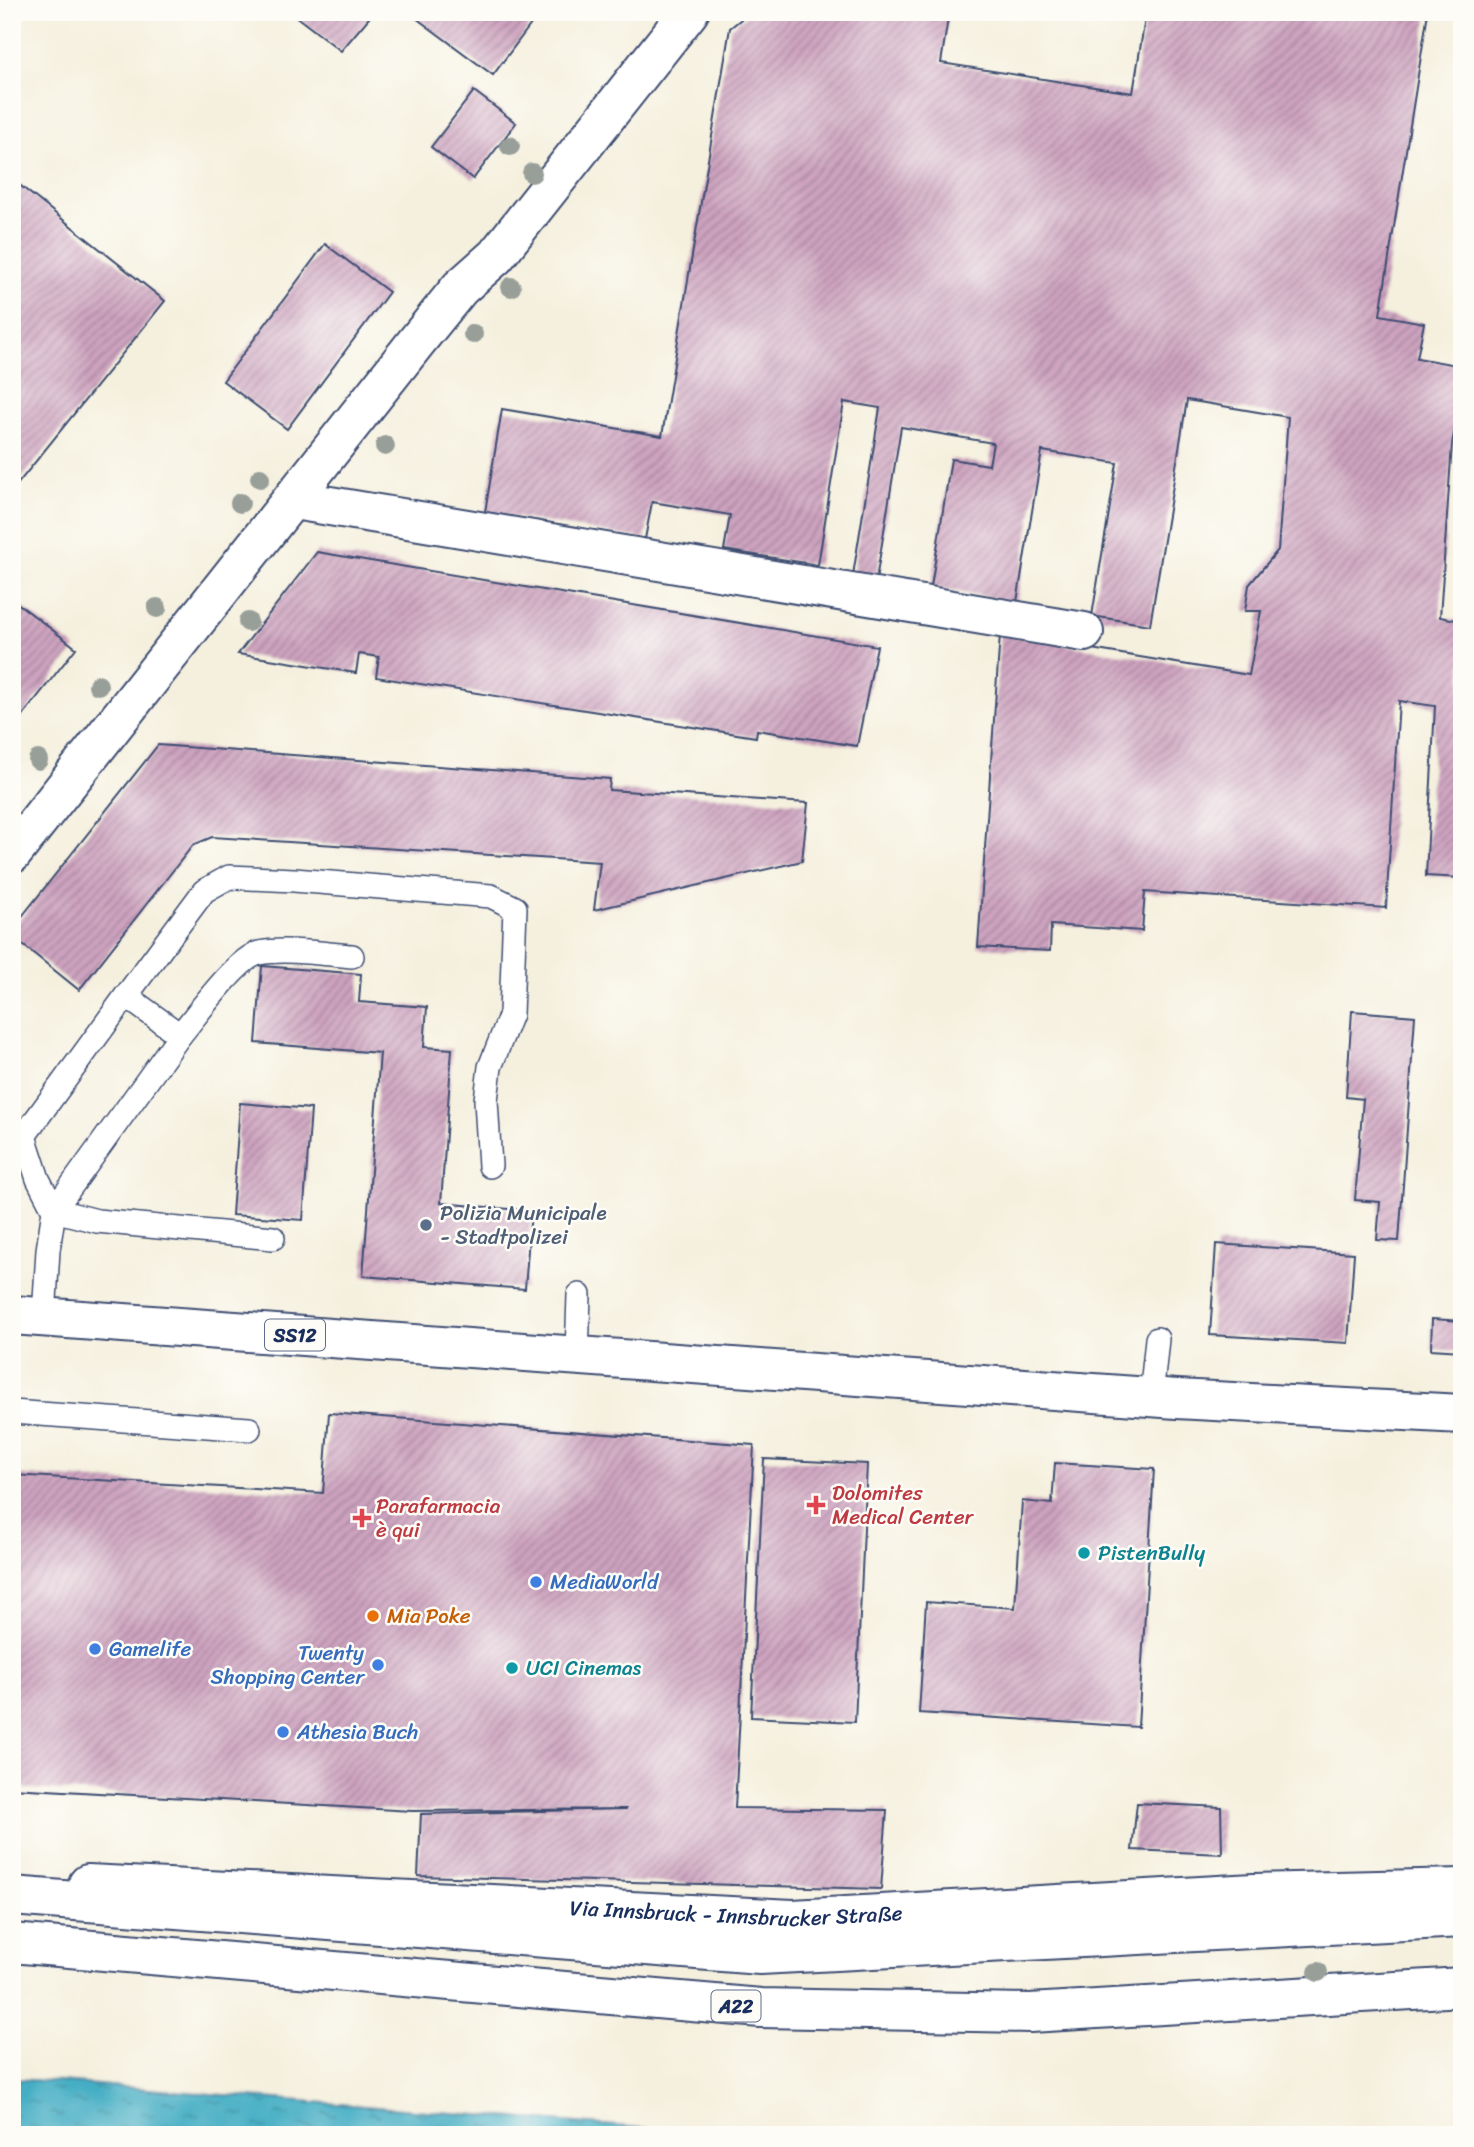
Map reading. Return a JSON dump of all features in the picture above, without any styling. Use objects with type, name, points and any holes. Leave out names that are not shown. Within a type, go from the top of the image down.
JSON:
[{"type":"main road","points":[[12,854],[416,341],[460,288],[496,256],[690,12]]},
{"type":"main road","points":[[293,500],[1084,632]]},
{"type":"main road","name":"SS12","points":[[28,1316],[577,1356]]},
{"type":"main road","points":[[577,1356],[1151,1397],[1462,1414]]},
{"type":"main road","name":"Via Innsbruck - Innsbrucker Straße","points":[[12,1880],[793,1919],[1254,1893],[1462,1888]]},
{"type":"main road","points":[[12,1896],[760,1955],[1462,1918]]},
{"type":"main road","name":"A22","points":[[12,1942],[761,2008],[1030,2013],[1462,1987]]},
{"type":"lane","points":[[273,1238],[97,1221],[54,1210],[38,1179],[24,1136],[204,891],[229,877],[491,896],[515,908],[511,1014],[490,1067],[487,1089],[490,1166]]},
{"type":"lane","points":[[28,1316],[48,1250],[54,1210],[180,1035],[240,964],[258,953],[302,952],[352,956]]},
{"type":"lane","points":[[127,996],[180,1035]]},
{"type":"lane","points":[[577,1356],[579,1295]]},
{"type":"lane","points":[[1151,1397],[1157,1339]]},
{"type":"lane","points":[[12,1412],[249,1429]]},
{"type":"water","points":[[12,2079],[47,2081],[730,2135],[12,2135]]},
{"type":"building","points":[[290,12],[374,12],[341,51]]},
{"type":"building","points":[[408,12],[540,12],[493,75]]},
{"type":"building","points":[[750,12],[949,12],[941,63],[1133,93],[1146,12],[1428,12],[1380,315],[1424,323],[1417,358],[1462,366],[1462,390],[1452,444],[1440,617],[1462,621],[1462,878],[1426,876],[1435,706],[1399,701],[1386,908],[1145,892],[1142,931],[1051,925],[1050,951],[978,947],[1000,634],[1249,675],[1261,611],[1245,611],[1249,585],[1278,550],[1288,417],[1187,400],[1150,625],[1092,616],[1117,463],[1042,451],[1017,602],[931,587],[951,459],[989,465],[993,443],[901,427],[876,580],[853,575],[880,408],[844,402],[818,565],[724,550],[730,515],[652,502],[645,539],[485,512],[502,409],[662,436],[730,28]]},
{"type":"building","points":[[474,91],[516,123],[473,179],[431,147]]},
{"type":"building","points":[[12,179],[165,301],[12,491]]},
{"type":"building","points":[[325,244],[389,292],[287,429],[223,381]]},
{"type":"building","points":[[317,552],[877,646],[857,746],[757,730],[756,737],[376,677],[379,657],[359,654],[356,673],[238,654]]},
{"type":"building","points":[[12,599],[76,648],[12,729]]},
{"type":"building","points":[[158,745],[610,779],[609,790],[808,803],[802,861],[594,910],[600,862],[212,837],[193,845],[79,990],[12,936],[12,929]]},
{"type":"building","points":[[262,966],[361,974],[359,1002],[427,1007],[424,1047],[452,1049],[441,1203],[531,1211],[525,1289],[363,1276],[380,1053],[256,1043]]},
{"type":"building","points":[[1352,1011],[1415,1016],[1399,1241],[1377,1240],[1380,1202],[1355,1200],[1363,1099],[1346,1097]]},
{"type":"building","points":[[240,1103],[311,1109],[303,1220],[232,1215]]},
{"type":"building","points":[[1216,1244],[1354,1253],[1348,1343],[1210,1335]]},
{"type":"building","points":[[1432,1319],[1462,1321],[1462,1351],[1431,1349]]},
{"type":"building","name":"Twenty Shopping Center","points":[[329,1413],[754,1445],[735,1808],[887,1810],[881,1889],[418,1876],[421,1814],[627,1809],[412,1811],[12,1788],[12,1475],[323,1493]]},
{"type":"building","points":[[764,1459],[867,1464],[855,1722],[751,1717]]},
{"type":"building","name":"PistenBully","points":[[1055,1463],[1154,1469],[1138,1727],[919,1713],[926,1602],[1015,1608],[1022,1501],[1052,1504]]},
{"type":"building","points":[[1137,1803],[1221,1807],[1222,1854],[1132,1850]]},
{"type":"place","name":"Polizia Municipale - Stadtpolizei","points":[[426,1225]]},
{"type":"place","name":"Dolomites Medical Center","points":[[816,1505]]},
{"type":"place","name":"Parafarmacia è qui","points":[[362,1518]]},
{"type":"place","name":"PistenBully","points":[[1084,1553]]},
{"type":"place","name":"MediaWorld","points":[[536,1582]]},
{"type":"place","name":"Mia Poke","points":[[373,1616]]},
{"type":"place","name":"Gamelife","points":[[95,1649]]},
{"type":"place","name":"Twenty Shopping Center","points":[[378,1665]]},
{"type":"place","name":"UCI Cinemas","points":[[512,1668]]},
{"type":"place","name":"Athesia Buch","points":[[283,1732]]}]
